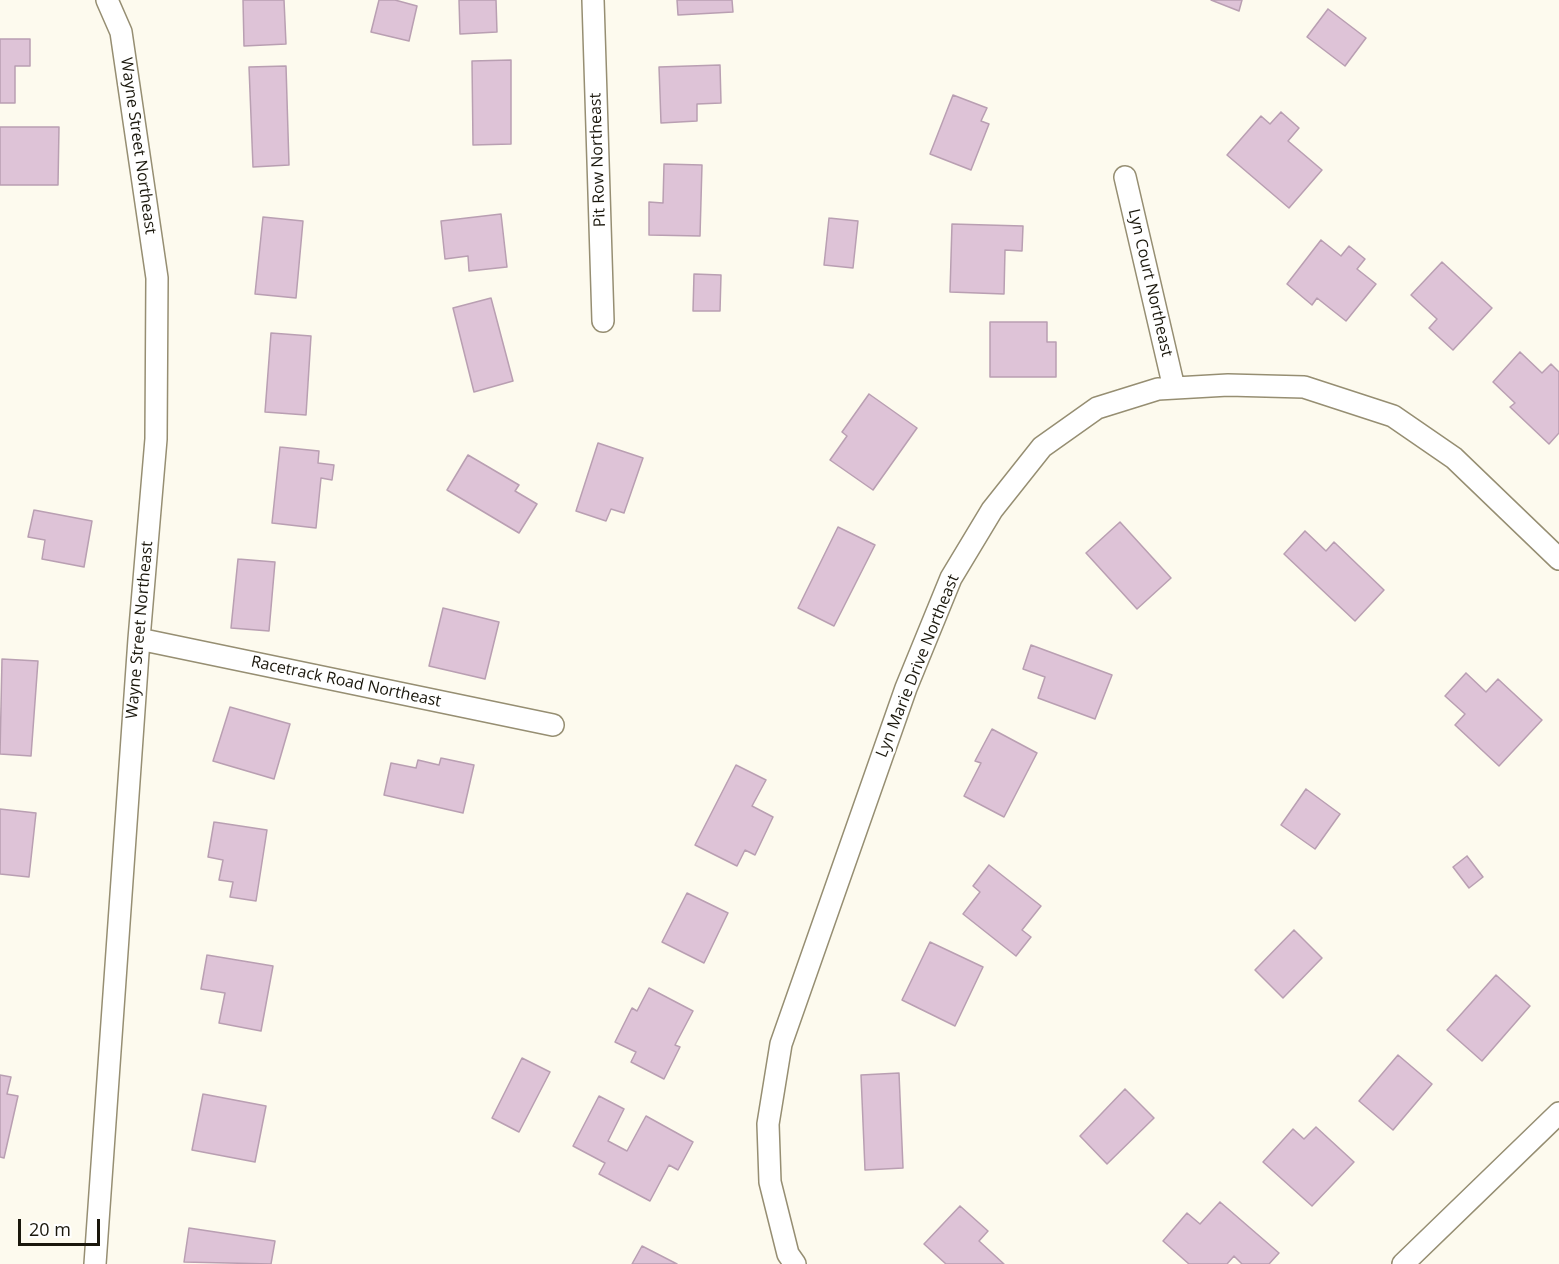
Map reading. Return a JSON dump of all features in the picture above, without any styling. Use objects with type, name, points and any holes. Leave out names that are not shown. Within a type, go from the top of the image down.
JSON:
[{"type":"street","name":"Wayne Street Northeast","points":[[95,1264],[139,639],[156,439],[157,278],[121,32],[106,0]]},
{"type":"street","name":"Pit Row Northeast","points":[[593,0],[603,321]]},
{"type":"street","name":"Lyn Court Northeast","points":[[1125,177],[1174,388]]},
{"type":"street","name":"Lyn Marie Drive Northeast","points":[[795,1264],[788,1254],[770,1182],[768,1124],[781,1044],[906,688],[951,578],[992,510],[1042,447],[1097,408],[1158,389],[1228,385],[1304,387],[1393,416],[1455,458],[1559,560]]},
{"type":"street","name":"Racetrack Road Northeast","points":[[139,639],[553,725]]},
{"type":"street","points":[[1403,1264],[1559,1113]]},
{"type":"building","points":[[243,0],[284,0],[286,44],[244,46]]},
{"type":"building","points":[[379,0],[395,0],[417,6],[409,41],[371,32]]},
{"type":"building","points":[[459,0],[496,0],[497,32],[460,34]]},
{"type":"building","points":[[677,0],[732,0],[733,12],[678,15]]},
{"type":"building","points":[[1211,0],[1242,0],[1239,11]]},
{"type":"building","points":[[1328,9],[1366,38],[1345,66],[1307,37]]},
{"type":"building","points":[[0,39],[30,39],[30,66],[15,66],[15,103],[0,103]]},
{"type":"building","points":[[511,60],[511,144],[473,145],[472,61]]},
{"type":"building","points":[[720,65],[721,103],[697,104],[697,121],[661,123],[659,67]]},
{"type":"building","points":[[286,66],[289,165],[253,167],[249,67]]},
{"type":"building","points":[[953,95],[987,108],[981,121],[989,124],[971,170],[930,154]]},
{"type":"building","points":[[1281,112],[1299,128],[1288,141],[1322,170],[1289,208],[1227,155],[1261,116],[1270,124]]},
{"type":"building","points":[[0,127],[59,127],[58,185],[0,185]]},
{"type":"building","points":[[664,164],[702,165],[700,236],[649,235],[649,202],[663,203]]},
{"type":"building","points":[[501,214],[507,267],[469,271],[468,256],[445,259],[441,221]]},
{"type":"building","points":[[263,217],[303,221],[296,298],[255,294]]},
{"type":"building","points":[[829,218],[858,221],[853,268],[824,265]]},
{"type":"building","points":[[952,224],[1023,226],[1022,251],[1005,250],[1004,294],[950,292]]},
{"type":"building","points":[[1321,240],[1341,256],[1349,246],[1365,259],[1357,269],[1376,284],[1346,321],[1317,298],[1312,305],[1287,284]]},
{"type":"building","points":[[1442,262],[1492,308],[1453,350],[1429,328],[1437,319],[1411,295]]},
{"type":"building","points":[[694,274],[721,275],[720,311],[693,311]]},
{"type":"building","points":[[491,298],[513,381],[474,392],[453,308]]},
{"type":"building","points":[[990,322],[1047,322],[1047,342],[1056,342],[1056,377],[990,377]]},
{"type":"building","points":[[271,333],[311,336],[306,415],[265,412]]},
{"type":"building","points":[[1520,352],[1542,373],[1551,364],[1559,372],[1559,433],[1549,444],[1510,407],[1515,403],[1493,382]]},
{"type":"building","points":[[869,394],[917,428],[873,490],[830,460],[847,436],[842,432]]},
{"type":"building","points":[[598,443],[643,458],[624,513],[611,509],[606,521],[576,511]]},
{"type":"building","points":[[280,447],[319,451],[318,463],[334,465],[332,480],[321,478],[316,528],[272,523]]},
{"type":"building","points":[[468,455],[519,485],[515,491],[537,504],[519,533],[447,490]]},
{"type":"building","points":[[34,510],[92,521],[84,567],[42,559],[45,540],[28,537]]},
{"type":"building","points":[[1120,522],[1171,578],[1137,609],[1086,553]]},
{"type":"building","points":[[838,527],[875,545],[834,626],[798,608]]},
{"type":"building","points":[[1305,531],[1326,551],[1334,542],[1384,590],[1355,621],[1284,554]]},
{"type":"building","points":[[238,559],[275,562],[269,631],[231,628]]},
{"type":"building","points":[[443,608],[499,622],[485,679],[429,666]]},
{"type":"building","points":[[1031,645],[1112,675],[1095,719],[1038,698],[1045,677],[1023,669]]},
{"type":"building","points":[[2,659],[38,661],[31,756],[0,754]]},
{"type":"building","points":[[1466,673],[1486,692],[1498,679],[1542,720],[1499,766],[1455,725],[1465,714],[1445,696]]},
{"type":"building","points":[[230,707],[290,724],[274,779],[213,761]]},
{"type":"building","points":[[992,729],[1037,753],[1004,817],[964,796],[981,763],[975,761]]},
{"type":"building","points":[[441,758],[474,765],[463,813],[384,795],[391,763],[416,768],[418,760],[439,765]]},
{"type":"building","points":[[736,765],[766,780],[752,806],[773,817],[755,855],[745,850],[737,866],[695,845]]},
{"type":"building","points":[[1306,789],[1340,814],[1315,849],[1281,825]]},
{"type":"building","points":[[0,809],[36,813],[29,877],[0,874]]},
{"type":"building","points":[[214,822],[267,830],[256,901],[230,897],[233,882],[219,880],[223,860],[208,857]]},
{"type":"building","points":[[1467,856],[1483,877],[1469,888],[1453,867]]},
{"type":"building","points":[[989,865],[1041,906],[1022,930],[1031,937],[1016,956],[963,914],[980,892],[973,886]]},
{"type":"building","points":[[687,893],[728,913],[704,963],[662,942]]},
{"type":"building","points":[[1294,930],[1322,958],[1283,998],[1255,970]]},
{"type":"building","points":[[930,942],[983,967],[955,1026],[902,1000]]},
{"type":"building","points":[[207,955],[273,966],[261,1031],[219,1023],[225,993],[201,989]]},
{"type":"building","points":[[1496,975],[1530,1006],[1482,1061],[1447,1030]]},
{"type":"building","points":[[649,988],[693,1011],[675,1045],[680,1047],[664,1079],[631,1062],[636,1052],[615,1042],[632,1008],[637,1011]]},
{"type":"building","points":[[1398,1055],[1432,1084],[1393,1130],[1359,1101]]},
{"type":"building","points":[[522,1058],[550,1072],[519,1132],[492,1118]]},
{"type":"building","points":[[899,1073],[903,1168],[865,1170],[861,1075]]},
{"type":"building","points":[[0,1075],[11,1077],[7,1094],[18,1096],[4,1158],[0,1157]]},
{"type":"building","points":[[1125,1089],[1154,1118],[1107,1164],[1080,1136]]},
{"type":"building","points":[[203,1094],[266,1106],[255,1162],[192,1150]]},
{"type":"building","points":[[599,1096],[624,1109],[608,1141],[627,1151],[646,1116],[693,1142],[678,1170],[669,1165],[650,1201],[599,1174],[605,1163],[573,1146]]},
{"type":"building","points":[[1316,1127],[1354,1162],[1312,1206],[1263,1162],[1293,1129],[1304,1139]]},
{"type":"building","points":[[1220,1202],[1279,1253],[1269,1264],[1242,1264],[1234,1256],[1227,1264],[1189,1264],[1163,1241],[1187,1213],[1200,1224]]},
{"type":"building","points":[[960,1206],[988,1231],[979,1241],[1004,1264],[946,1264],[924,1244]]},
{"type":"building","points":[[189,1228],[275,1241],[271,1264],[184,1262]]},
{"type":"building","points":[[642,1246],[677,1264],[632,1264]]}]
